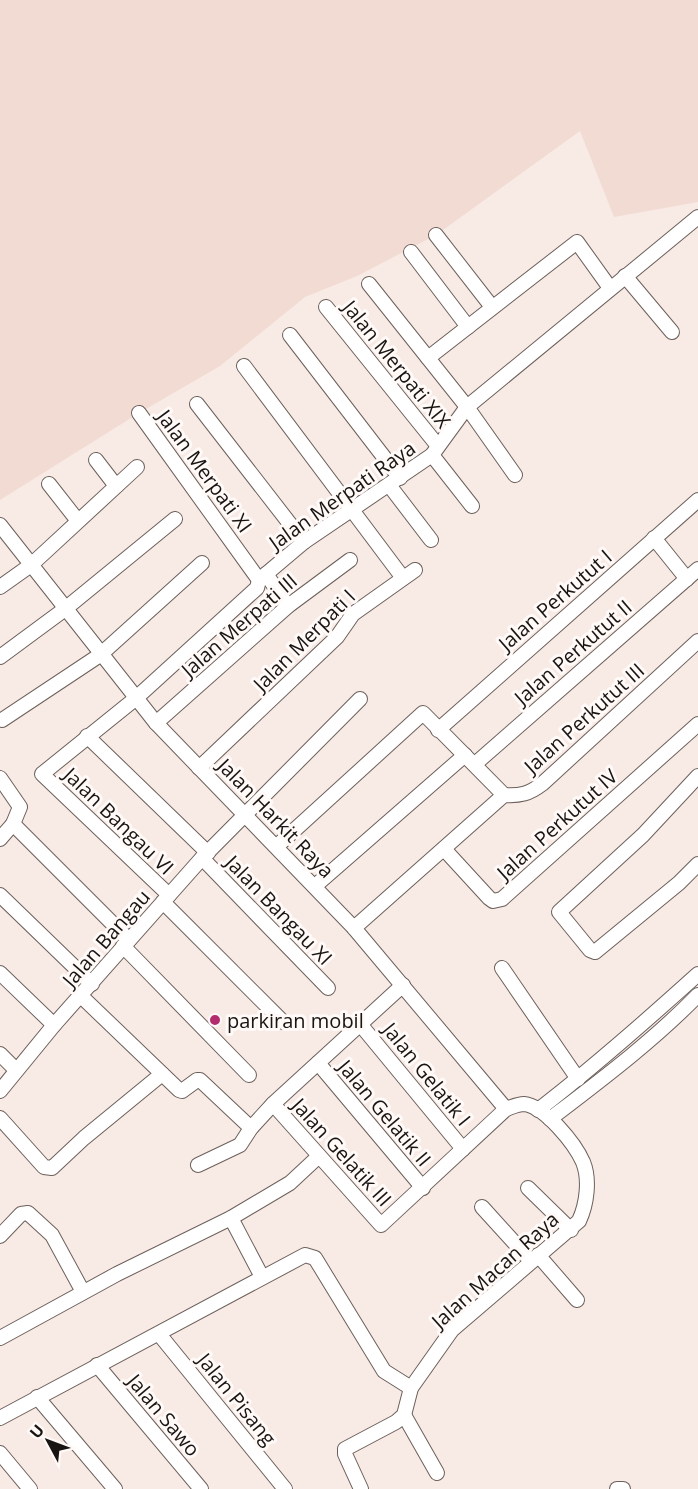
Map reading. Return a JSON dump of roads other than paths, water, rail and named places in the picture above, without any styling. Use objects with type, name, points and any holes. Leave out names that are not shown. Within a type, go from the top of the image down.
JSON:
[{"type":"street","name":"Jalan Merpati Raya","points":[[42,774],[135,699],[257,588],[262,577],[304,542],[395,481],[435,451],[467,407],[698,218]]},
{"type":"street","points":[[436,236],[492,307]]},
{"type":"street","points":[[428,358],[577,242],[610,288]]},
{"type":"street","points":[[411,252],[468,327]]},
{"type":"street","points":[[626,276],[672,332]]},
{"type":"street","points":[[369,284],[467,407],[515,475]]},
{"type":"street","name":"Jalan Merpati XIX","points":[[326,307],[435,451],[472,506]]},
{"type":"street","points":[[290,335],[395,481],[431,540]]},
{"type":"street","points":[[244,366],[403,578]]},
{"type":"street","points":[[197,404],[304,542]]},
{"type":"street","name":"Jalan Merpati XI","points":[[139,414],[262,577],[288,606]]},
{"type":"street","points":[[96,460],[116,486]]},
{"type":"street","points":[[0,587],[31,565],[137,467]]},
{"type":"street","points":[[49,484],[78,521]]},
{"type":"street","name":"Jalan Perkutut I","points":[[438,730],[698,500]]},
{"type":"street","points":[[0,657],[65,609],[176,519]]},
{"type":"street","name":"Jalan Harkit Raya","points":[[0,525],[5,542],[31,565],[135,699],[354,928],[507,1109]]},
{"type":"street","points":[[654,538],[687,579]]},
{"type":"street","name":"Jalan Merpati III","points":[[156,723],[288,606],[350,560]]},
{"type":"street","points":[[2,720],[100,655],[202,563]]},
{"type":"street","name":"Jalan Perkutut II","points":[[315,886],[698,569]]},
{"type":"street","name":"Jalan Merpati I","points":[[199,768],[337,637],[348,618],[415,570]]},
{"type":"street","name":"Jalan Perkutut III","points":[[504,795],[522,796],[542,784],[698,641]]},
{"type":"street","name":"Jalan Bangau","points":[[0,1091],[54,1025],[205,855],[360,699]]},
{"type":"street","points":[[276,846],[421,713],[424,713],[438,730],[504,795],[354,928]]},
{"type":"street","name":"Jalan Perkutut IV","points":[[444,849],[489,898],[493,901],[502,900],[698,724]]},
{"type":"street","name":"Jalan Bangau XI","points":[[87,736],[205,855],[328,988]]},
{"type":"street","name":"Jalan Bangau VI","points":[[42,774],[166,899],[283,1022]]},
{"type":"street","points":[[698,776],[643,835],[559,912],[590,950],[595,952],[679,883],[698,864]]},
{"type":"street","points":[[0,778],[20,807],[13,824],[0,839]]},
{"type":"street","points":[[13,824],[249,1075]]},
{"type":"street","points":[[0,895],[92,984]]},
{"type":"street","points":[[502,968],[578,1079]]},
{"type":"street","points":[[0,973],[54,1025]]},
{"type":"street","points":[[423,1188],[507,1109],[519,1104],[527,1104],[538,1110],[650,1019],[698,974]]},
{"type":"street","points":[[198,1165],[237,1148],[244,1142],[251,1128],[273,1104],[403,985]]},
{"type":"street","points":[[550,1119],[630,1057],[698,995]]},
{"type":"street","points":[[81,996],[182,1091],[200,1080],[251,1128]]},
{"type":"street","name":"Jalan Gelatik I","points":[[360,1024],[463,1149]]},
{"type":"street","points":[[0,1054],[16,1070]]},
{"type":"street","name":"Jalan Gelatik II","points":[[318,1063],[423,1188]]},
{"type":"street","points":[[0,1118],[44,1167],[52,1168],[84,1138],[162,1074]]},
{"type":"street","name":"Jalan Gelatik III","points":[[273,1104],[381,1226],[423,1188]]},
{"type":"street","name":"Jalan Macan Raya","points":[[404,1415],[411,1388],[452,1330],[571,1230],[585,1209],[584,1163],[574,1146],[550,1119],[538,1110]]},
{"type":"street","points":[[0,1338],[83,1292],[231,1218],[290,1183],[320,1156]]},
{"type":"street","points":[[528,1188],[571,1230]]},
{"type":"street","points":[[482,1207],[577,1300]]},
{"type":"street","points":[[0,1236],[21,1214],[28,1213],[52,1235],[83,1292]]},
{"type":"street","points":[[231,1218],[262,1277]]},
{"type":"street","points":[[0,1418],[305,1255],[315,1258],[384,1371],[411,1388]]},
{"type":"street","name":"Jalan Pisang","points":[[159,1334],[285,1489]]},
{"type":"street","name":"Jalan Sawo","points":[[97,1365],[201,1489]]},
{"type":"street","points":[[37,1397],[116,1489]]},
{"type":"street","points":[[361,1489],[345,1454],[345,1449],[396,1422],[404,1415],[437,1473]]},
{"type":"street","points":[[0,1453],[30,1489]]},
{"type":"street","points":[[617,1489],[623,1489]]},
{"type":"place","name":"parkiran mobil","points":[[215,1020]]}]
